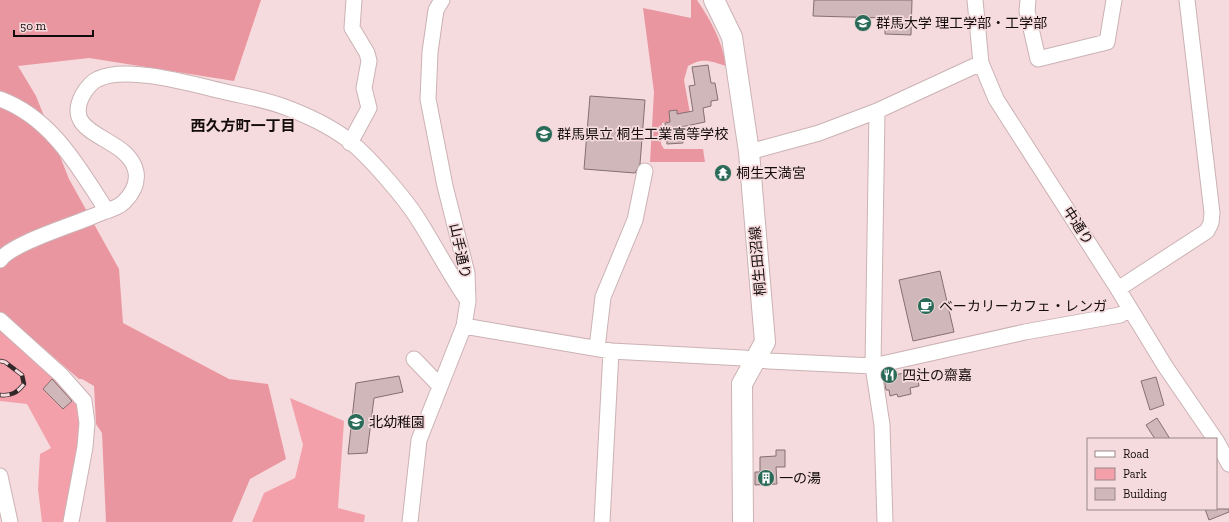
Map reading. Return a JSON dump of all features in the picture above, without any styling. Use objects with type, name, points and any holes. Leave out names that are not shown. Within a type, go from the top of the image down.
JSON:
[{"type":"main road","name":"桐生田沼線","points":[[714,0],[732,37],[749,152],[765,342],[742,384],[743,522]]},
{"type":"street","points":[[350,143],[369,108],[364,88],[369,61],[367,53],[352,28],[354,0]]},
{"type":"street","name":"山手通り","points":[[410,522],[419,440],[464,326],[468,301],[467,273],[445,186],[428,99],[430,52],[436,10],[442,0]]},
{"type":"street","name":"中通り","points":[[975,0],[981,63],[996,99],[1118,288],[1165,366],[1215,438]]},
{"type":"street","points":[[1028,0],[1027,10],[1038,59],[1107,42],[1114,0]]},
{"type":"street","points":[[1118,288],[1207,231],[1211,223],[1212,213],[1187,0]]},
{"type":"street","points":[[749,152],[819,133],[877,111],[981,63]]},
{"type":"street","points":[[0,260],[5,254],[20,245],[122,204],[136,186],[134,164],[128,154],[89,130],[82,123],[79,102],[90,85],[98,79],[112,76],[158,77],[281,106],[305,115],[350,143],[388,182],[417,217],[450,275],[468,301]]},
{"type":"street","points":[[0,99],[38,121],[59,141],[74,159],[107,211]]},
{"type":"street","points":[[877,111],[874,366],[882,441],[885,522]]},
{"type":"street","points":[[602,522],[604,350],[603,297],[635,220],[645,171]]},
{"type":"street","points":[[464,326],[604,350],[769,361],[874,366],[1025,332],[1120,314],[1130,309]]},
{"type":"street","points":[[0,320],[61,375],[84,401],[87,423],[85,447],[71,522]]},
{"type":"street","points":[[414,359],[440,386]]},
{"type":"street","name":"中通り","points":[[1217,442],[1229,464]]},
{"type":"street","points":[[0,476],[10,522]]},
{"type":"green space","points":[[0,327],[81,402],[83,426],[68,522],[42,522],[38,489],[40,454],[51,448],[27,404],[0,401]]},
{"type":"green space","points":[[290,398],[344,421],[338,508],[365,515],[364,522],[252,522],[264,493],[295,478],[303,445]]},
{"type":"shaded area","points":[[0,0],[261,0],[234,81],[89,58],[18,66],[36,96],[69,179],[119,269],[123,323],[229,379],[268,384],[286,459],[250,479],[232,522],[106,522],[102,433],[96,424],[94,386],[82,379],[79,379],[42,347],[0,327]]},
{"type":"shaded area","points":[[691,0],[697,0],[711,23],[719,39],[726,66],[711,61],[702,61],[688,66],[684,80],[691,119],[662,123],[661,144],[664,149],[703,149],[705,162],[650,162],[654,92],[643,8],[691,18]]},
{"type":"building","points":[[814,0],[912,0],[911,35],[885,34],[885,18],[813,16]]},
{"type":"building","points":[[708,65],[711,83],[715,83],[718,100],[711,101],[711,106],[703,108],[705,122],[681,127],[683,143],[667,144],[665,123],[670,122],[669,111],[677,110],[677,114],[693,111],[689,86],[695,85],[692,67]]},
{"type":"building","points":[[590,96],[645,100],[640,164],[635,173],[584,169]]},
{"type":"building","name":"ベーカリーカフェ・レンガ","points":[[940,271],[954,332],[913,341],[899,280]]},
{"type":"building","points":[[916,370],[919,386],[910,388],[911,394],[898,397],[897,394],[890,396],[889,390],[886,390],[883,373],[894,371],[895,375]]},
{"type":"building","points":[[399,376],[403,392],[374,398],[367,453],[348,454],[356,383]]},
{"type":"building","points":[[1156,377],[1164,405],[1150,410],[1141,381]]},
{"type":"building","points":[[52,379],[72,401],[63,409],[43,389]]},
{"type":"building","points":[[1157,418],[1169,438],[1154,438],[1146,425]]},
{"type":"building","points":[[776,450],[785,450],[785,467],[776,467],[777,484],[755,485],[755,472],[760,472],[760,457],[776,456]]},
{"type":"building","points":[[1229,509],[1229,512],[1209,520],[1205,510]]},
{"type":"railway","points":[[0,361],[5,362],[22,375],[24,384],[14,393],[0,395]]},
{"type":"place","name":"群馬大学 理工学部・工学部","points":[[863,23]]},
{"type":"place","name":"群馬県立 桐生工業高等学校","points":[[544,134]]},
{"type":"place","name":"桐生天満宮","points":[[723,173]]},
{"type":"place","name":"ベーカリーカフェ・レンガ","points":[[926,306]]},
{"type":"place","name":"四辻の齋嘉","points":[[889,375]]},
{"type":"place","name":"北幼稚園","points":[[356,422]]},
{"type":"place","name":"一の湯","points":[[766,478]]},
{"type":"district","name":"西久方町一丁目","points":[[243,126]]}]
